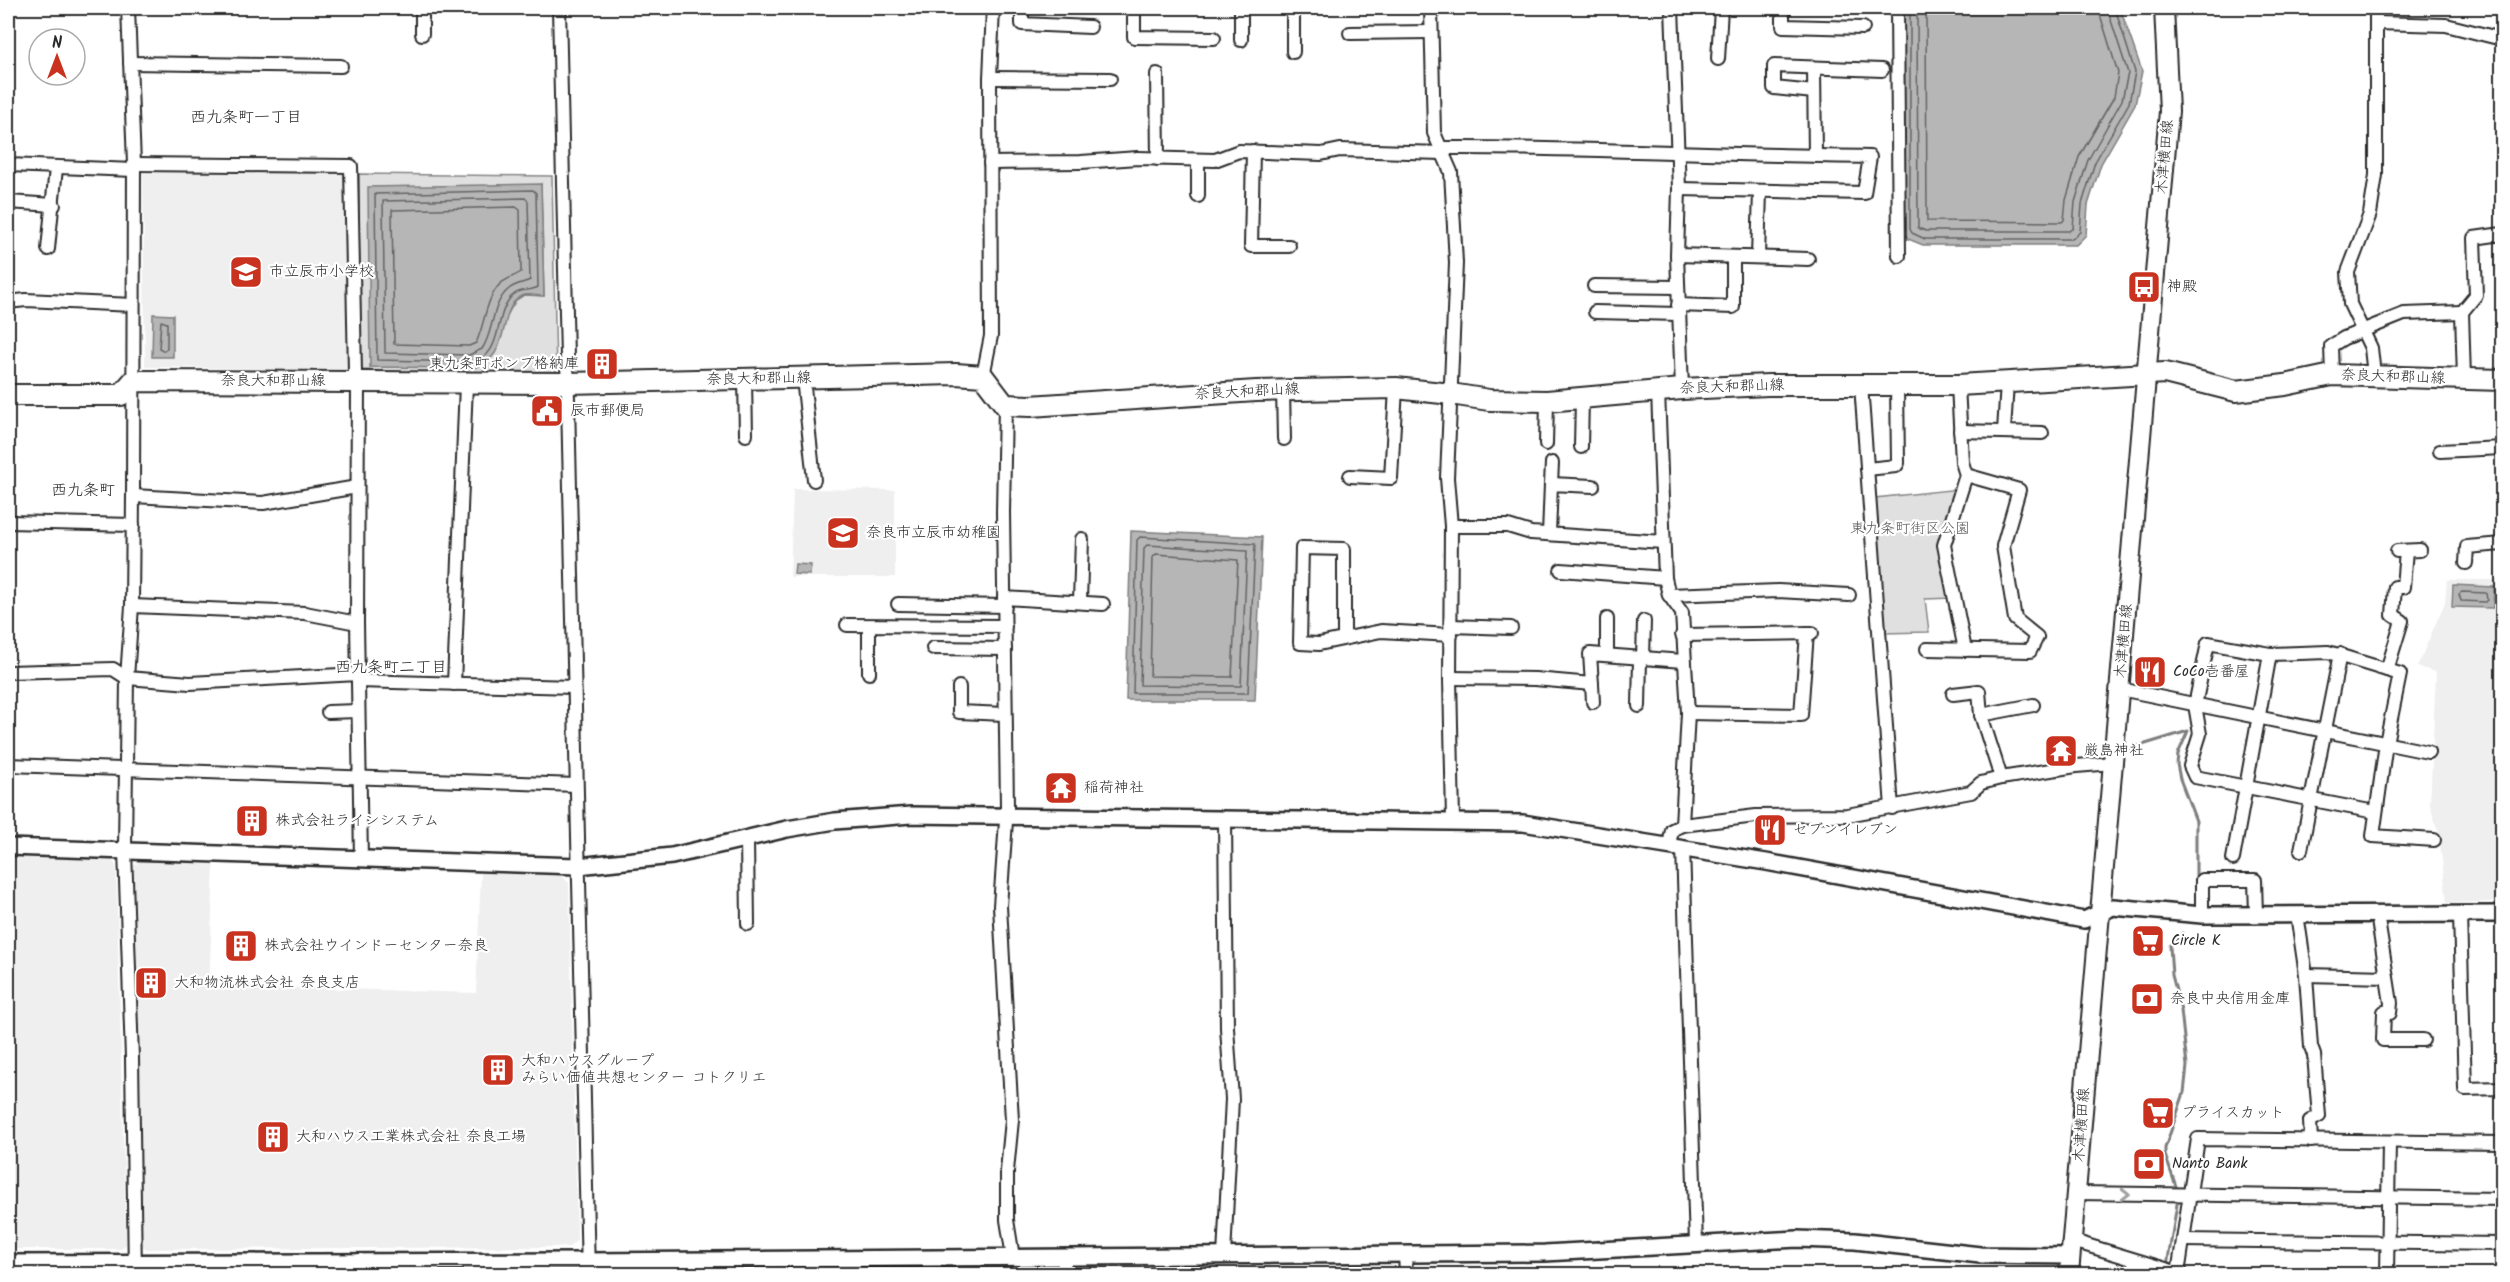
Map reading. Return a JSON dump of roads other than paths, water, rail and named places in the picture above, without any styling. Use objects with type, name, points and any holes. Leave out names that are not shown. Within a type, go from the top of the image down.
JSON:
[{"type":"main road","name":"木津横田線","points":[[2071,1257],[2169,111],[2164,8]]},
{"type":"main road","name":"奈良大和郡山線","points":[[8,395],[120,394],[133,381],[358,381],[466,384],[956,374],[983,376]]},
{"type":"main road","name":"奈良大和郡山線","points":[[1005,405],[1030,406],[1283,389],[1396,388],[1488,400],[1547,401],[1682,389],[1768,385],[1958,385],[2146,374],[2178,375],[2236,391],[2264,389],[2332,375],[2502,380]]},
{"type":"main road","points":[[983,376],[1005,405]]},
{"type":"street","points":[[129,8],[134,167],[133,525],[132,606],[127,678],[125,850],[132,1058],[135,1269]]},
{"type":"street","points":[[422,8],[422,34]]},
{"type":"street","points":[[559,8],[588,1268]]},
{"type":"street","points":[[983,376],[991,336],[990,78],[993,8]]},
{"type":"street","points":[[1022,8],[1022,24],[1090,27]]},
{"type":"street","points":[[1134,8],[1134,37],[1214,38]]},
{"type":"street","points":[[1241,8],[1241,40]]},
{"type":"street","points":[[1293,8],[1293,52]]},
{"type":"street","points":[[1431,8],[1434,133],[1451,172],[1456,263],[1447,478],[1451,526],[1450,678],[1453,820]]},
{"type":"street","points":[[1672,8],[1679,189],[1677,255],[1682,389]]},
{"type":"street","points":[[1718,59],[1721,8]]},
{"type":"street","points":[[1783,8],[1783,26],[1863,28]]},
{"type":"street","points":[[1897,8],[1899,256]]},
{"type":"street","points":[[2374,375],[2371,348],[2350,304],[2348,272],[2370,214],[2376,175],[2376,8]]},
{"type":"street","points":[[2376,23],[2446,25],[2502,39]]},
{"type":"street","points":[[1350,33],[1431,32]]},
{"type":"street","points":[[130,63],[341,66]]},
{"type":"street","points":[[1814,92],[1774,88],[1774,66],[1882,70]]},
{"type":"street","points":[[1814,68],[1815,156]]},
{"type":"street","points":[[1157,74],[1158,159]]},
{"type":"street","points":[[990,78],[1110,79]]},
{"type":"street","points":[[990,163],[1215,160],[1239,150],[1321,154],[1340,150],[1597,148],[1678,153],[1870,157],[1864,193],[1679,189]]},
{"type":"street","points":[[1253,150],[1251,246],[1289,246]]},
{"type":"street","points":[[1197,160],[1198,195]]},
{"type":"street","points":[[8,165],[56,168],[351,166],[355,373],[358,381],[357,623],[361,859]]},
{"type":"street","points":[[48,249],[56,168]]},
{"type":"street","points":[[1758,257],[1760,191]]},
{"type":"street","points":[[8,202],[54,205]]},
{"type":"street","points":[[2464,380],[2462,312],[2476,295],[2474,238],[2502,234]]},
{"type":"street","points":[[1677,255],[1808,259]]},
{"type":"street","points":[[1595,312],[1733,307],[1733,258]]},
{"type":"street","points":[[1594,286],[1678,287]]},
{"type":"street","points":[[8,302],[38,300],[133,304]]},
{"type":"street","points":[[2332,375],[2331,346],[2344,338],[2404,314],[2462,312]]},
{"type":"street","points":[[803,378],[814,480]]},
{"type":"street","points":[[745,379],[746,435]]},
{"type":"street","points":[[2004,431],[2007,382]]},
{"type":"street","points":[[454,684],[466,384]]},
{"type":"street","points":[[1862,385],[1892,808]]},
{"type":"street","points":[[1867,469],[1896,466],[1898,463],[1897,385]]},
{"type":"street","points":[[1958,385],[1962,462],[1966,475],[1944,545],[1965,650]]},
{"type":"street","points":[[1350,476],[1391,478],[1396,388]]},
{"type":"street","points":[[1283,389],[1284,439]]},
{"type":"street","points":[[1658,391],[1665,578],[1669,595],[1682,613],[1683,660],[1688,713],[1682,825]]},
{"type":"street","points":[[1581,447],[1582,398]]},
{"type":"street","points":[[1546,444],[1547,401]]},
{"type":"street","points":[[1005,405],[1004,602],[1007,816],[1004,827],[1000,906],[1012,1120],[1007,1171],[1007,1220],[1013,1257]]},
{"type":"street","points":[[1960,431],[2042,433]]},
{"type":"street","points":[[2440,451],[2502,448]]},
{"type":"street","points":[[1549,534],[1552,463]]},
{"type":"street","points":[[1928,649],[2030,651],[2037,637],[2015,619],[2003,546],[2019,490],[1966,475]]},
{"type":"street","points":[[1551,484],[1593,486]]},
{"type":"street","points":[[133,496],[263,503],[357,487]]},
{"type":"street","points":[[8,522],[133,525]]},
{"type":"street","points":[[1451,526],[1508,526],[1531,533],[1663,542]]},
{"type":"street","points":[[1080,601],[1082,539]]},
{"type":"street","points":[[2466,563],[2467,547],[2502,544]]},
{"type":"street","points":[[1344,637],[1344,549],[1302,548],[1300,643],[1319,644],[1344,637],[1382,631],[1511,628]]},
{"type":"street","points":[[2387,670],[2402,621],[2393,615],[2395,587],[2403,587],[2401,551],[2420,550]]},
{"type":"street","points":[[1561,570],[1665,578]]},
{"type":"street","points":[[1669,595],[1778,591],[1849,595]]},
{"type":"street","points":[[898,604],[1080,601],[1103,604]]},
{"type":"street","points":[[132,606],[305,613],[357,623]]},
{"type":"street","points":[[1607,619],[1607,656]]},
{"type":"street","points":[[1639,706],[1644,621]]},
{"type":"street","points":[[847,625],[1005,626]]},
{"type":"street","points":[[869,626],[869,673]]},
{"type":"street","points":[[1682,635],[1809,633],[1801,715],[1688,713]]},
{"type":"street","points":[[2375,812],[2195,777],[2190,766],[2200,734],[2195,705],[2208,643],[2270,654],[2328,652],[2400,674],[2386,742],[2373,836],[2434,840]]},
{"type":"street","points":[[933,648],[1005,649]]},
{"type":"street","points":[[1593,702],[1590,654],[1683,660]]},
{"type":"street","points":[[2233,859],[2270,654]]},
{"type":"street","points":[[2301,850],[2340,654]]},
{"type":"street","points":[[8,672],[113,669],[127,678],[190,683],[358,677],[454,684],[574,687]]},
{"type":"street","points":[[1450,678],[1535,679],[1592,684]]},
{"type":"street","points":[[959,687],[959,712],[1005,714]]},
{"type":"street","points":[[2120,689],[2428,752]]},
{"type":"street","points":[[1953,694],[1979,691],[1981,715],[2001,778]]},
{"type":"street","points":[[1981,715],[2033,705]]},
{"type":"street","points":[[328,712],[358,711]]},
{"type":"street","points":[[1696,1244],[1676,847],[1672,830],[1682,825],[1756,816],[1846,815],[1971,792],[1981,783],[2001,778],[2076,766],[2113,763]]},
{"type":"street","points":[[8,765],[576,785]]},
{"type":"street","points":[[8,847],[578,866],[672,856],[787,828],[874,817],[1453,820],[1535,824],[2084,920],[2113,907],[2202,915],[2502,914]]},
{"type":"street","points":[[1224,1256],[1232,1099],[1227,1028],[1225,818]]},
{"type":"street","points":[[747,838],[748,924]]},
{"type":"street","points":[[2202,915],[2202,880],[2255,880],[2256,915]]},
{"type":"street","points":[[2297,914],[2306,975],[2319,1116],[2310,1121],[2311,1141]]},
{"type":"street","points":[[2377,914],[2391,1003],[2390,1013],[2384,1012],[2383,1040],[2423,1040]]},
{"type":"street","points":[[2460,915],[2465,1089],[2502,1088]]},
{"type":"street","points":[[2306,975],[2387,977]]},
{"type":"street","points":[[8,1263],[135,1269],[588,1268],[1013,1257],[1545,1253],[1797,1239],[1855,1241],[1980,1255],[2071,1257],[2174,1272],[2183,1240],[2182,1195],[2198,1139],[2502,1143]]},
{"type":"street","points":[[2387,1275],[2389,1142]]},
{"type":"street","points":[[2077,1193],[2502,1199]]},
{"type":"street","points":[[2183,1240],[2502,1244]]},
{"type":"street","points":[[1405,1254],[1406,1275]]},
{"type":"street","points":[[1064,1257],[1065,1275]]},
{"type":"water","points":[[1904,8],[2120,8],[2142,71],[2135,105],[2101,164],[2088,205],[2086,235],[2076,245],[1923,245],[1908,239],[1904,231]]},
{"type":"water","points":[[541,184],[544,296],[525,295],[516,300],[510,309],[499,345],[493,355],[484,364],[470,368],[370,367],[368,187]]},
{"type":"water","points":[[153,314],[173,315],[173,357],[152,357]]},
{"type":"water","points":[[1131,531],[1262,537],[1255,700],[1126,700]]},
{"type":"water","points":[[795,564],[811,565],[810,575],[794,574]]},
{"type":"water","points":[[2453,585],[2494,587],[2493,608],[2452,607]]},
{"type":"waterway","points":[[2129,749],[2188,731],[2178,754],[2177,764],[2180,779],[2196,821],[2196,898]]},
{"type":"waterway","points":[[2178,1192],[2165,1155],[2165,1148],[2184,1093],[2187,1066],[2181,1010],[2172,975],[2170,946],[2182,933]]},
{"type":"waterway","points":[[2167,1266],[2178,1198]]},
{"type":"place","name":"市立辰市小学校","points":[[246,272]]},
{"type":"place","name":"神殿","points":[[2144,287]]},
{"type":"place","name":"東九条町ポンプ格納庫","points":[[602,364]]},
{"type":"place","name":"辰市郵便局","points":[[547,411]]},
{"type":"place","name":"奈良市立辰市幼稚園","points":[[843,533]]},
{"type":"place","name":"CoCo壱番屋","points":[[2150,672]]},
{"type":"place","name":"厳島神社","points":[[2061,751]]},
{"type":"place","name":"稲荷神社","points":[[1061,788]]},
{"type":"place","name":"株式会社ラインシステム","points":[[252,821]]},
{"type":"place","name":"セブンイレブン","points":[[1770,830]]},
{"type":"place","name":"Circle K","points":[[2148,941]]},
{"type":"place","name":"株式会社ウインドーセンター奈良","points":[[241,946]]},
{"type":"place","name":"大和物流株式会社 奈良支店","points":[[151,983]]},
{"type":"place","name":"奈良中央信用金庫","points":[[2147,999]]},
{"type":"place","name":"大和ハウスグループ みらい価値共想センター コトクリエ","points":[[498,1070]]},
{"type":"place","name":"プライスカット","points":[[2158,1113]]},
{"type":"place","name":"大和ハウス工業株式会社 奈良工場","points":[[273,1137]]},
{"type":"place","name":"Nanto Bank","points":[[2149,1164]]},
{"type":"district","name":"西九条町一丁目","points":[[246,117]]},
{"type":"district","name":"西九条町","points":[[83,490]]},
{"type":"district","name":"西九条町二丁目","points":[[391,667]]},
{"type":"park label","name":"東九条町街区公園","points":[[1910,529]]}]
